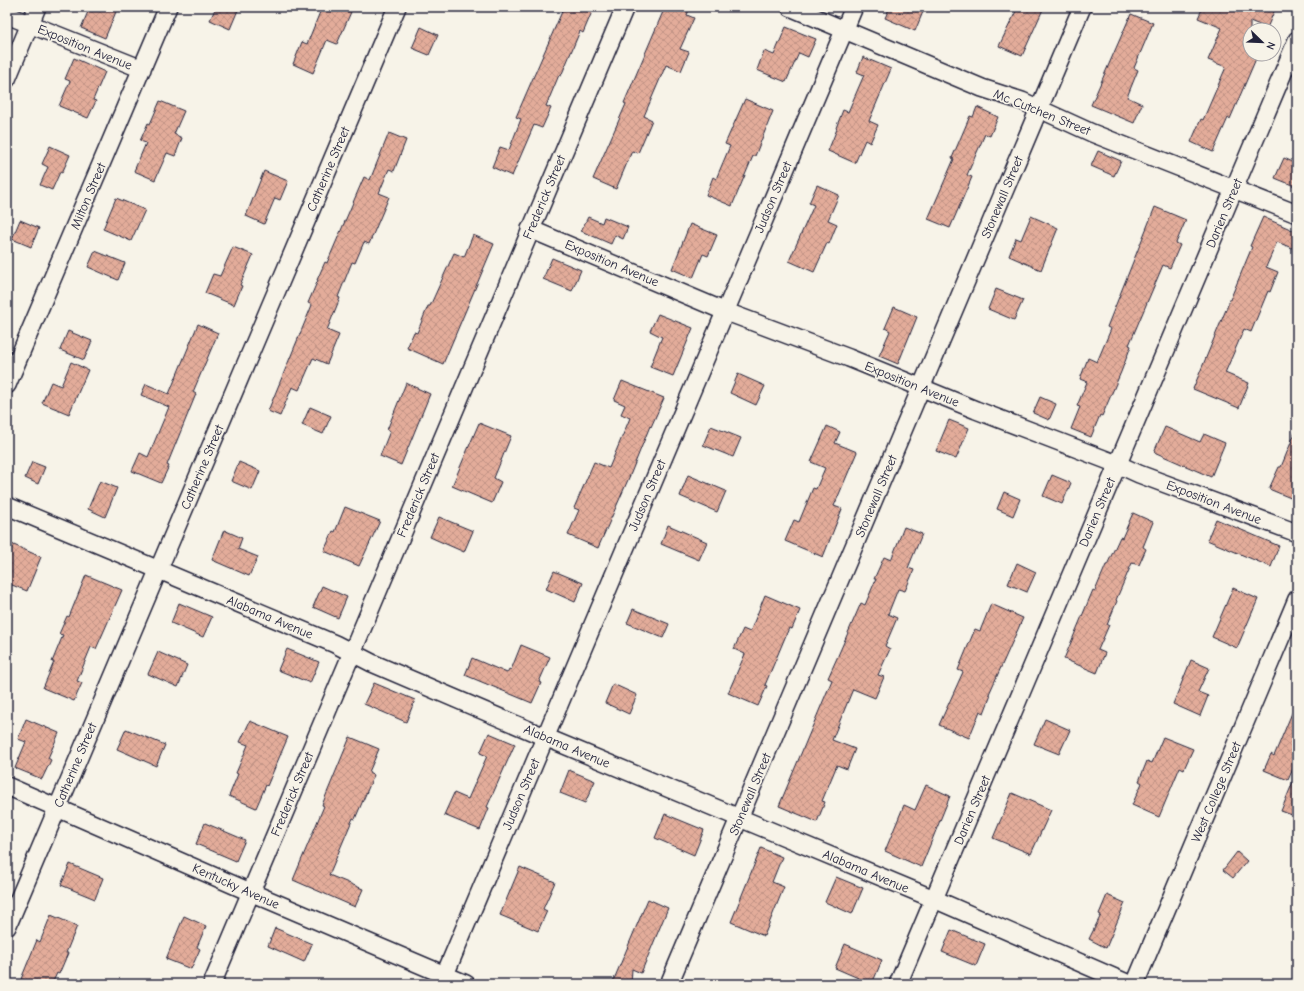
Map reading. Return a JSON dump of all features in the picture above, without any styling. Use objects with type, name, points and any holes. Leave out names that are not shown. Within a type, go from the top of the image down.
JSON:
[{"type":"street","points":[[7,79],[37,7]]},
{"type":"street","name":"Milton Street","points":[[7,385],[168,7]]},
{"type":"street","name":"Catherine Street","points":[[7,927],[397,7]]},
{"type":"street","name":"Frederick Street","points":[[212,984],[625,7]]},
{"type":"street","name":"Mc Cutchen Street","points":[[790,7],[982,88],[1022,101],[1092,133],[1297,214]]},
{"type":"street","name":"Judson Street","points":[[443,979],[724,311],[854,7]]},
{"type":"street","name":"Stonewall Street","points":[[669,984],[1082,7]]},
{"type":"street","name":"Exposition Avenue","points":[[7,15],[142,69]]},
{"type":"street","name":"Darien Street","points":[[898,984],[1297,40]]},
{"type":"street","name":"Exposition Avenue","points":[[530,229],[724,311],[849,358],[976,410],[1140,474],[1297,533]]},
{"type":"street","name":"Alabama Avenue","points":[[7,506],[335,644],[372,663],[545,737],[934,899],[1129,984]]},
{"type":"street","name":"West College Street","points":[[1135,984],[1297,599]]},
{"type":"street","name":"Kentucky Avenue","points":[[7,786],[58,807],[443,979],[466,984]]},
{"type":"building","points":[[90,7],[118,7],[105,38],[81,28]]},
{"type":"building","points":[[216,7],[230,7],[238,10],[230,29],[210,20]]},
{"type":"building","points":[[322,7],[340,7],[351,12],[337,44],[327,40],[313,73],[293,64],[302,42],[307,44]]},
{"type":"building","points":[[564,7],[594,7],[583,33],[580,31],[561,76],[559,75],[546,106],[551,108],[542,128],[534,125],[512,176],[492,167],[500,147],[509,150],[521,119],[516,117]]},
{"type":"building","points":[[665,7],[690,7],[687,15],[694,18],[680,49],[689,52],[681,71],[666,65],[644,116],[652,120],[638,153],[632,151],[616,189],[593,179],[626,104],[624,103]]},
{"type":"building","points":[[890,7],[925,7],[915,31],[885,18]]},
{"type":"building","points":[[1018,7],[1044,7],[1022,56],[999,46]]},
{"type":"building","points":[[1203,7],[1276,7],[1270,22],[1242,22],[1242,62],[1255,62],[1230,119],[1228,118],[1213,152],[1191,142],[1201,119],[1203,120],[1226,67],[1208,60],[1222,28],[1198,18]]},
{"type":"building","points":[[1131,14],[1153,23],[1134,68],[1138,70],[1127,97],[1142,104],[1134,123],[1091,105]]},
{"type":"building","points":[[421,27],[438,35],[429,55],[412,48]]},
{"type":"building","points":[[786,27],[816,39],[808,57],[799,53],[786,82],[757,70],[764,51],[774,55]]},
{"type":"building","points":[[863,57],[891,69],[869,121],[878,125],[870,143],[865,140],[855,163],[828,151],[843,110],[848,112],[864,75],[857,72]]},
{"type":"building","points":[[74,58],[105,72],[93,100],[96,101],[88,118],[59,106],[70,81],[65,79]]},
{"type":"building","points":[[745,99],[773,111],[755,156],[753,156],[732,206],[706,195],[713,177],[716,179],[730,146],[725,144]]},
{"type":"building","points":[[160,101],[184,111],[174,134],[182,138],[175,156],[167,153],[155,180],[134,171],[146,143],[140,141],[148,123],[150,124]]},
{"type":"building","points":[[977,107],[998,117],[990,136],[985,134],[967,175],[972,177],[950,228],[928,219],[954,159],[952,158],[970,116],[973,117]]},
{"type":"building","points":[[389,133],[406,140],[394,171],[389,169],[379,193],[389,197],[369,244],[364,242],[355,263],[352,262],[338,297],[340,298],[327,330],[339,335],[327,364],[313,358],[299,390],[292,387],[280,416],[268,411],[312,305],[308,303],[364,177],[370,180]]},
{"type":"building","points":[[50,146],[70,155],[52,190],[40,185],[48,167],[42,164]]},
{"type":"building","points":[[1098,151],[1121,161],[1114,176],[1091,166]]},
{"type":"building","points":[[1284,158],[1297,164],[1297,187],[1275,178]]},
{"type":"building","points":[[264,171],[288,181],[280,200],[275,198],[264,224],[246,216]]},
{"type":"building","points":[[817,185],[839,195],[828,220],[837,224],[829,244],[827,243],[814,272],[789,261],[814,205],[809,203]]},
{"type":"building","points":[[116,198],[145,210],[131,241],[103,229]]},
{"type":"building","points":[[1155,207],[1186,220],[1176,243],[1180,245],[1170,268],[1163,265],[1129,345],[1131,346],[1121,372],[1091,437],[1071,429],[1080,407],[1077,406],[1087,382],[1080,379],[1088,358],[1097,362],[1111,329],[1107,327]]},
{"type":"building","points":[[1031,216],[1058,228],[1041,270],[1009,256],[1016,238],[1021,240]]},
{"type":"building","points":[[588,217],[602,223],[604,217],[628,227],[623,239],[615,235],[611,244],[581,231]]},
{"type":"building","points":[[1263,217],[1297,232],[1297,250],[1277,242],[1266,267],[1278,272],[1270,292],[1268,291],[1251,332],[1244,329],[1225,373],[1249,383],[1239,408],[1193,389]]},
{"type":"building","points":[[20,220],[39,228],[31,247],[12,239]]},
{"type":"building","points":[[690,224],[717,235],[708,256],[703,254],[693,278],[672,269]]},
{"type":"building","points":[[473,235],[494,244],[443,364],[407,348],[414,332],[417,333],[428,306],[430,306],[454,253],[464,257]]},
{"type":"building","points":[[233,247],[253,255],[240,285],[242,286],[234,305],[205,293],[213,274],[220,276]]},
{"type":"building","points":[[95,251],[125,263],[118,280],[88,267]]},
{"type":"building","points":[[552,258],[581,270],[572,291],[543,279]]},
{"type":"building","points":[[996,289],[1023,300],[1014,320],[988,309]]},
{"type":"building","points":[[894,307],[917,317],[898,364],[879,356],[890,331],[885,328]]},
{"type":"building","points":[[658,314],[693,328],[673,376],[650,367],[662,337],[650,331]]},
{"type":"building","points":[[198,324],[218,333],[193,392],[196,394],[167,465],[169,466],[161,483],[132,471],[140,453],[148,457],[169,407],[141,395],[146,384],[169,394]]},
{"type":"building","points":[[68,331],[92,341],[84,360],[60,350]]},
{"type":"building","points":[[71,362],[88,370],[69,414],[42,403],[51,382],[61,386]]},
{"type":"building","points":[[738,374],[765,386],[756,405],[730,393]]},
{"type":"building","points":[[622,381],[664,398],[651,427],[650,426],[598,548],[568,535],[579,510],[574,508],[594,462],[609,468],[630,418],[621,414],[625,405],[614,400]]},
{"type":"building","points":[[406,383],[430,394],[401,465],[380,456],[390,431],[387,430]]},
{"type":"building","points":[[1040,397],[1056,404],[1049,420],[1033,413]]},
{"type":"building","points":[[310,407],[331,416],[323,434],[302,425]]},
{"type":"building","points":[[949,420],[969,428],[956,459],[936,451]]},
{"type":"building","points":[[479,423],[511,436],[494,478],[501,482],[492,503],[452,486]]},
{"type":"building","points":[[711,426],[741,438],[733,457],[703,445]]},
{"type":"building","points":[[827,426],[840,432],[835,443],[857,452],[834,506],[842,509],[823,557],[785,541],[794,520],[799,522],[813,488],[816,489],[825,468],[811,462]]},
{"type":"building","points":[[1165,427],[1200,442],[1204,434],[1225,443],[1211,477],[1154,452]]},
{"type":"building","points":[[1297,428],[1297,490],[1293,499],[1269,489],[1279,467],[1281,467]]},
{"type":"building","points":[[32,462],[45,467],[38,484],[25,478]]},
{"type":"building","points":[[239,462],[260,471],[252,490],[231,481]]},
{"type":"building","points":[[688,475],[726,491],[717,512],[680,496]]},
{"type":"building","points":[[1052,475],[1071,483],[1062,504],[1043,496]]},
{"type":"building","points":[[100,481],[117,488],[105,517],[88,509]]},
{"type":"building","points":[[1004,492],[1020,499],[1013,516],[997,509]]},
{"type":"building","points":[[345,507],[380,521],[359,566],[324,551],[333,531],[335,532]]},
{"type":"building","points":[[1133,513],[1153,522],[1143,547],[1146,549],[1139,565],[1132,563],[1116,600],[1117,601],[1107,625],[1109,625],[1098,650],[1105,653],[1097,673],[1064,659],[1093,590],[1095,591],[1106,565],[1120,537],[1122,538]]},
{"type":"building","points":[[439,517],[473,531],[464,552],[430,537]]},
{"type":"building","points":[[1216,519],[1279,546],[1271,567],[1207,540]]},
{"type":"building","points":[[668,525],[707,542],[699,560],[661,544]]},
{"type":"building","points":[[904,527],[922,534],[908,568],[914,570],[905,591],[898,589],[888,614],[897,618],[885,646],[890,649],[878,675],[884,677],[875,698],[853,689],[832,740],[855,749],[847,769],[837,765],[822,801],[825,802],[817,822],[779,806],[832,680],[828,678],[861,603],[865,605],[876,579],[874,579],[884,557],[891,560]]},
{"type":"building","points":[[224,530],[242,538],[238,549],[258,557],[249,576],[212,560]]},
{"type":"building","points":[[7,542],[41,557],[27,591],[7,583]]},
{"type":"building","points":[[1017,563],[1036,572],[1027,592],[1008,584]]},
{"type":"building","points":[[554,571],[583,583],[575,602],[546,589]]},
{"type":"building","points":[[86,575],[122,590],[96,649],[91,647],[77,681],[82,683],[74,701],[43,688],[63,635],[59,634],[67,616],[69,617]]},
{"type":"building","points":[[322,586],[347,597],[338,618],[313,607]]},
{"type":"building","points":[[1233,588],[1258,599],[1237,648],[1212,637]]},
{"type":"building","points":[[765,595],[800,610],[792,629],[789,628],[765,685],[767,686],[758,706],[728,693],[745,654],[734,649],[743,629],[750,632]]},
{"type":"building","points":[[179,603],[212,617],[203,637],[171,623]]},
{"type":"building","points":[[991,604],[1023,618],[989,694],[991,695],[984,713],[980,711],[969,738],[939,725],[963,672],[958,670],[975,629],[980,631]]},
{"type":"building","points":[[633,609],[669,624],[663,638],[627,623]]},
{"type":"building","points":[[521,645],[550,657],[532,703],[465,675],[472,658],[507,673],[509,669],[511,670]]},
{"type":"building","points":[[287,649],[319,662],[310,683],[278,670]]},
{"type":"building","points":[[158,652],[187,665],[178,687],[148,674]]},
{"type":"building","points":[[1191,660],[1209,668],[1198,692],[1208,696],[1200,716],[1173,704]]},
{"type":"building","points":[[374,683],[415,700],[406,722],[364,704]]},
{"type":"building","points":[[613,684],[637,695],[629,714],[605,703]]},
{"type":"building","points":[[1297,701],[1297,760],[1288,780],[1264,770],[1271,754],[1274,756]]},
{"type":"building","points":[[26,719],[59,733],[48,758],[51,760],[42,779],[15,768],[26,742],[18,739]]},
{"type":"building","points":[[1045,719],[1070,730],[1059,754],[1034,744]]},
{"type":"building","points":[[250,721],[288,737],[256,808],[229,796],[238,774],[236,773],[248,745],[240,742]]},
{"type":"building","points":[[126,729],[165,745],[156,766],[117,749]]},
{"type":"building","points":[[489,733],[515,744],[487,807],[489,808],[480,830],[444,815],[454,793],[468,799],[487,756],[480,753]]},
{"type":"building","points":[[350,737],[379,749],[369,772],[374,775],[355,819],[353,818],[329,875],[363,889],[355,907],[293,880],[324,806],[322,805]]},
{"type":"building","points":[[1163,737],[1193,749],[1184,769],[1180,767],[1159,817],[1132,805],[1142,783],[1139,781],[1147,761],[1152,763]]},
{"type":"building","points":[[569,770],[595,781],[585,803],[560,793]]},
{"type":"building","points":[[1297,772],[1297,803],[1292,815],[1281,811]]},
{"type":"building","points":[[926,785],[950,796],[921,867],[885,851],[904,805],[915,810]]},
{"type":"building","points":[[1012,793],[1051,810],[1031,854],[993,838]]},
{"type":"building","points":[[665,814],[704,830],[694,855],[655,838]]},
{"type":"building","points":[[205,823],[245,840],[236,861],[196,844]]},
{"type":"building","points":[[761,848],[782,857],[772,882],[784,887],[764,936],[731,922]]},
{"type":"building","points":[[1237,852],[1247,861],[1233,878],[1223,870]]},
{"type":"building","points":[[70,864],[103,878],[95,899],[61,885]]},
{"type":"building","points":[[520,867],[555,882],[543,909],[547,911],[538,931],[500,915]]},
{"type":"building","points":[[836,877],[863,888],[852,914],[825,902]]},
{"type":"building","points":[[1107,895],[1125,903],[1106,948],[1089,939],[1101,915],[1099,914]]},
{"type":"building","points":[[648,899],[668,908],[641,973],[632,969],[631,984],[612,984]]},
{"type":"building","points":[[51,915],[77,926],[59,974],[57,973],[52,984],[33,984],[21,979],[37,940],[40,942]]},
{"type":"building","points":[[184,916],[206,926],[197,947],[200,949],[191,969],[166,959]]},
{"type":"building","points":[[275,928],[312,944],[304,962],[268,946]]},
{"type":"building","points":[[951,930],[985,944],[976,966],[942,952]]},
{"type":"building","points":[[845,944],[882,960],[872,984],[835,968]]}]
